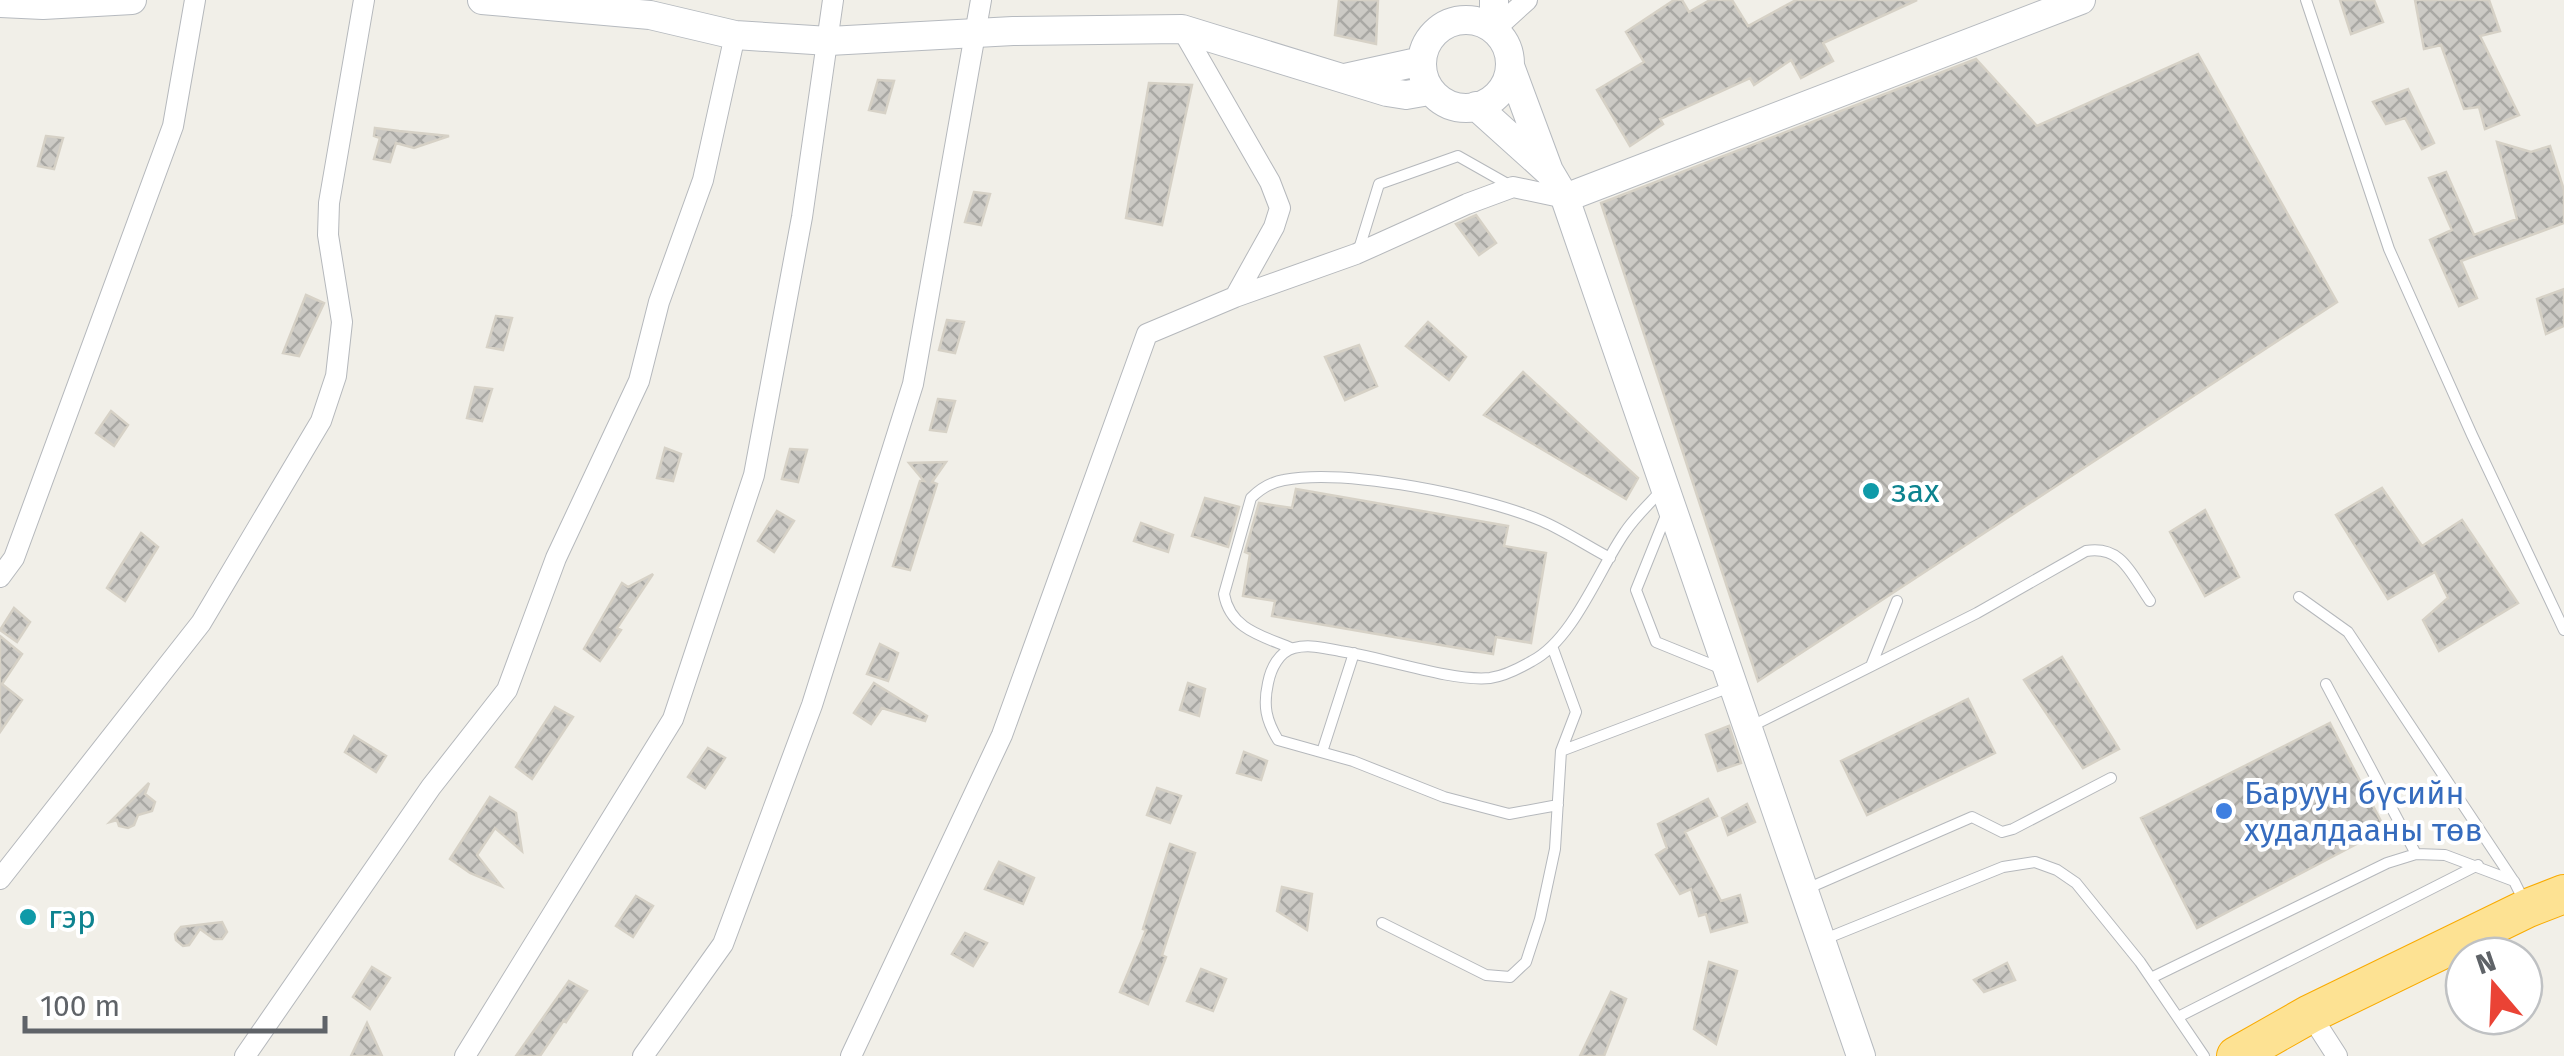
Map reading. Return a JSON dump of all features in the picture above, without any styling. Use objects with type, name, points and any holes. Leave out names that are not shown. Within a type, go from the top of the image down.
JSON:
[{"type":"highway","points":[[2236,1056],[2521,894],[2564,894]]},
{"type":"street","points":[[0,2],[132,0]]},
{"type":"street","points":[[0,578],[14,558],[172,126],[195,0]]},
{"type":"street","points":[[0,880],[200,623],[321,421],[336,376],[342,322],[328,235],[329,203],[364,0]]},
{"type":"street","points":[[486,0],[651,8],[735,35],[829,41],[973,33],[1182,29],[1344,79],[1406,95],[1429,91],[1449,104],[1476,106],[1499,92],[1510,66]]},
{"type":"street","points":[[465,1056],[673,720],[754,475],[802,217],[834,0]]},
{"type":"street","points":[[643,1056],[723,944],[812,705],[913,384],[981,0]]},
{"type":"street","points":[[1494,0],[1494,30]]},
{"type":"street","points":[[1494,30],[1527,0]]},
{"type":"street","points":[[851,1056],[1002,735],[1148,334],[1234,297],[1356,254],[1514,187],[1565,198],[2081,0]]},
{"type":"street","points":[[1429,91],[1422,61],[1444,13],[1494,30],[1504,41],[1548,171],[1565,198],[1861,1056]]},
{"type":"street","points":[[1182,29],[1270,182],[1280,208],[1274,227],[1234,297]]},
{"type":"street","points":[[245,1056],[431,787],[508,690],[556,558],[640,380],[659,302],[703,180],[735,35]]},
{"type":"street","points":[[1344,79],[1422,61]]},
{"type":"street","points":[[1476,106],[1548,171]]},
{"type":"street","points":[[2310,1014],[2337,1056]]},
{"type":"lane","points":[[2306,0],[2389,249],[2564,630]]},
{"type":"lane","points":[[1356,254],[1366,236],[1380,184],[1458,156],[1514,187]]},
{"type":"lane","points":[[1610,558],[1540,520],[1434,489],[1330,478],[1284,480],[1260,489],[1251,498],[1224,594],[1226,608],[1239,626],[1291,648],[1313,646],[1424,670],[1488,678],[1537,658],[1552,646],[1610,558],[1626,530],[1668,495]]},
{"type":"lane","points":[[1668,495],[1636,590],[1656,642],[1730,679]]},
{"type":"lane","points":[[1748,729],[1977,613],[2086,552],[2102,549],[2115,553],[2150,600]]},
{"type":"lane","points":[[2299,596],[2348,632],[2521,894]]},
{"type":"lane","points":[[1870,667],[1897,601]]},
{"type":"lane","points":[[1382,923],[1486,976],[1510,978],[1526,962],[1555,848],[1561,751],[1576,712],[1552,646]]},
{"type":"lane","points":[[1291,648],[1278,658],[1270,672],[1265,718],[1278,740],[1353,761],[1444,798],[1508,814],[1558,805]]},
{"type":"lane","points":[[1322,752],[1354,653]]},
{"type":"lane","points":[[1561,751],[1730,679]]},
{"type":"lane","points":[[2326,684],[2416,854]]},
{"type":"lane","points":[[1803,890],[1972,816],[2002,832],[2013,829],[2111,778]]},
{"type":"lane","points":[[2151,978],[2387,863],[2416,854],[2446,854],[2478,864],[2521,894]]},
{"type":"lane","points":[[1820,942],[2003,866],[2035,862],[2076,883],[2151,978],[2204,1056]]},
{"type":"lane","points":[[2178,1016],[2478,864]]},
{"type":"building","points":[[1339,0],[1378,0],[1376,44],[1335,35]]},
{"type":"building","points":[[1674,0],[1682,0],[1689,12],[1710,0],[1732,0],[1748,26],[1796,0],[1917,0],[1823,43],[1833,61],[1801,78],[1791,60],[1754,85],[1750,78],[1660,119],[1663,124],[1630,146],[1597,90],[1644,62],[1626,32]]},
{"type":"building","points":[[2340,0],[2374,0],[2383,22],[2351,34]]},
{"type":"building","points":[[2415,0],[2489,0],[2500,31],[2480,36],[2519,115],[2485,129],[2479,107],[2464,109],[2441,45],[2424,49]]},
{"type":"building","name":"зах","points":[[2198,54],[2337,302],[1758,681],[1601,203],[1976,59],[2037,126]]},
{"type":"building","points":[[878,80],[894,81],[885,113],[869,110]]},
{"type":"building","points":[[1149,83],[1192,85],[1162,225],[1126,218]]},
{"type":"building","points":[[2408,89],[2434,143],[2422,149],[2405,118],[2386,124],[2373,102]]},
{"type":"building","points":[[375,128],[449,136],[414,148],[396,143],[390,162],[374,159],[380,138],[374,136]]},
{"type":"building","points":[[46,136],[63,138],[54,169],[38,166]]},
{"type":"building","points":[[2497,142],[2531,152],[2550,146],[2564,190],[2564,223],[2461,261],[2477,298],[2459,306],[2430,240],[2452,230],[2429,178],[2446,172],[2474,235],[2517,219]]},
{"type":"building","points":[[974,192],[990,194],[981,225],[965,222]]},
{"type":"building","points":[[1476,215],[1496,243],[1479,255],[1456,224]]},
{"type":"building","points":[[2564,289],[2564,326],[2546,334],[2537,299]]},
{"type":"building","points":[[306,295],[324,303],[299,356],[283,353]]},
{"type":"building","points":[[496,316],[512,318],[503,350],[487,347]]},
{"type":"building","points":[[947,320],[964,322],[955,353],[939,350]]},
{"type":"building","points":[[1428,322],[1466,357],[1449,380],[1406,346]]},
{"type":"building","points":[[1359,345],[1377,386],[1345,400],[1325,357]]},
{"type":"building","points":[[1523,372],[1638,478],[1626,499],[1484,415]]},
{"type":"building","points":[[475,387],[492,389],[482,421],[467,418]]},
{"type":"building","points":[[938,399],[955,401],[946,432],[930,430]]},
{"type":"building","points":[[111,411],[128,425],[114,446],[96,433]]},
{"type":"building","points":[[665,448],[681,454],[673,481],[657,478]]},
{"type":"building","points":[[790,449],[807,450],[798,482],[782,479]]},
{"type":"building","points":[[946,462],[932,482],[937,484],[910,570],[893,566],[920,481],[924,481],[909,463]]},
{"type":"building","points":[[2382,488],[2422,546],[2462,520],[2518,603],[2439,651],[2423,620],[2448,598],[2435,572],[2388,599],[2336,515]]},
{"type":"building","points":[[1296,489],[1508,526],[1504,546],[1546,553],[1531,643],[1496,637],[1493,654],[1272,616],[1275,601],[1243,596],[1250,554],[1245,552],[1259,503],[1292,508]]},
{"type":"building","points":[[1205,498],[1239,507],[1228,547],[1192,536]]},
{"type":"building","points":[[2205,510],[2239,577],[2205,596],[2170,532]]},
{"type":"building","points":[[777,511],[794,521],[774,552],[758,541]]},
{"type":"building","points":[[1141,523],[1173,535],[1168,552],[1134,541]]},
{"type":"building","points":[[141,533],[158,547],[125,601],[107,588]]},
{"type":"building","points":[[653,574],[600,661],[584,649],[622,583],[628,587]]},
{"type":"building","points":[[14,608],[30,622],[17,642],[0,630]]},
{"type":"building","points":[[0,636],[22,654],[2,684],[22,700],[0,732]]},
{"type":"building","points":[[880,644],[898,653],[888,681],[867,674]]},
{"type":"building","points":[[2062,657],[2119,749],[2083,768],[2024,680]]},
{"type":"building","points":[[874,683],[927,716],[925,721],[882,708],[871,724],[854,713]]},
{"type":"building","points":[[1188,683],[1205,689],[1199,716],[1180,710]]},
{"type":"building","points":[[1968,699],[1995,753],[1867,815],[1841,761]]},
{"type":"building","points":[[555,707],[573,717],[532,779],[516,767]]},
{"type":"building","points":[[2330,723],[2385,829],[2197,928],[2141,818]]},
{"type":"building","points":[[1729,726],[1741,763],[1718,771],[1706,735]]},
{"type":"building","points":[[354,736],[386,756],[376,772],[345,752]]},
{"type":"building","points":[[708,748],[725,758],[705,788],[688,777]]},
{"type":"building","points":[[1244,752],[1267,761],[1261,780],[1237,773]]},
{"type":"building","points":[[149,783],[145,794],[155,802],[152,811],[138,815],[128,828],[119,826],[117,820],[110,822]]},
{"type":"building","points":[[1157,788],[1181,796],[1170,823],[1147,815]]},
{"type":"building","points":[[490,797],[516,813],[522,851],[495,828],[477,855],[501,886],[470,873],[450,859]]},
{"type":"building","points":[[1708,799],[1717,816],[1685,832],[1721,901],[1740,895],[1747,922],[1711,932],[1706,914],[1699,916],[1691,889],[1680,894],[1656,855],[1667,848],[1658,824]]},
{"type":"building","points":[[1747,804],[1755,822],[1728,835],[1722,818]]},
{"type":"building","points":[[1170,844],[1195,853],[1162,955],[1166,957],[1148,1004],[1120,992],[1146,930],[1143,929]]},
{"type":"building","points":[[999,862],[1034,878],[1023,904],[985,889]]},
{"type":"building","points":[[1282,887],[1312,894],[1307,930],[1277,911]]},
{"type":"building","points":[[636,896],[653,906],[633,937],[616,926]]},
{"type":"building","points":[[222,922],[227,932],[222,939],[214,939],[200,929],[189,945],[183,946],[176,940],[175,934],[181,927]]},
{"type":"building","points":[[965,933],[987,943],[973,966],[952,954]]},
{"type":"building","points":[[1709,962],[1737,971],[1716,1044],[1694,1029]]},
{"type":"building","points":[[2007,963],[2015,980],[1984,992],[1974,980]]},
{"type":"building","points":[[372,967],[390,978],[370,1009],[353,997]]},
{"type":"building","points":[[1201,969],[1226,979],[1213,1011],[1187,1001]]},
{"type":"building","points":[[569,981],[587,991],[566,1022],[540,1056],[516,1056]]},
{"type":"building","points":[[1611,992],[1626,999],[1604,1056],[1580,1056]]},
{"type":"building","points":[[367,1023],[382,1056],[351,1056]]},
{"type":"place","name":"зах","points":[[1871,491]]},
{"type":"place","name":"Баруун бүсийн худалдааны төв","points":[[2224,811]]},
{"type":"place","name":"гэр","points":[[28,917]]}]
